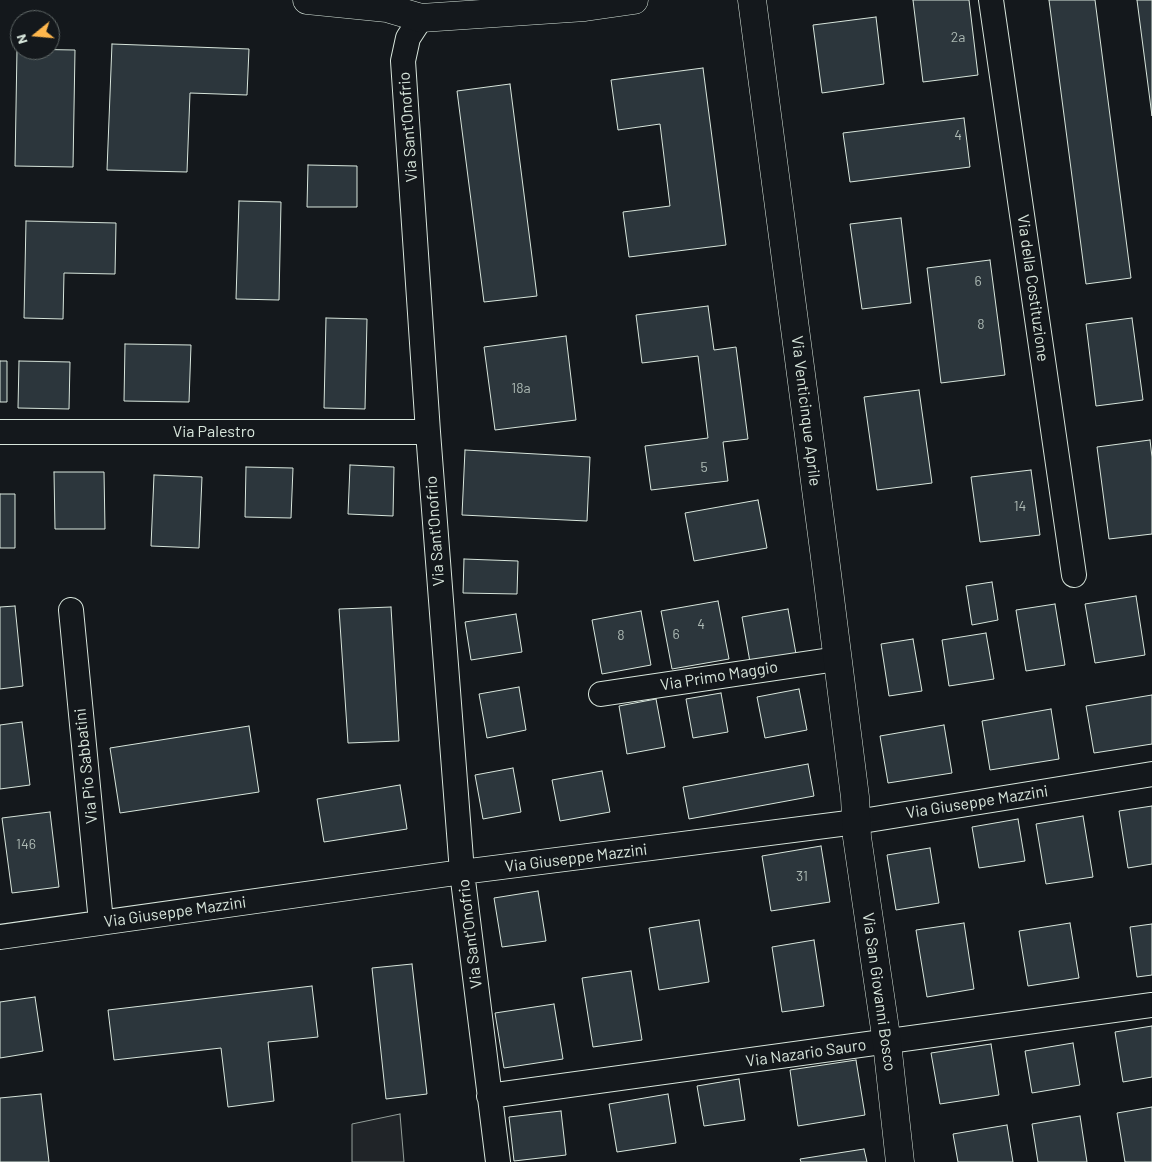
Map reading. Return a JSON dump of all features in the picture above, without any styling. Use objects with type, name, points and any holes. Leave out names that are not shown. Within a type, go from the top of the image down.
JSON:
[{"type":"street","points":[[307,0],[387,8],[421,18],[585,7],[634,0]]},
{"type":"street","name":"Via Venticinque Aprile","points":[[752,0],[837,658],[856,822]]},
{"type":"street","name":"Via della Costituzione","points":[[992,0],[1074,575]]},
{"type":"street","name":"Via Sant'Onofrio","points":[[421,18],[408,38],[404,61],[428,432],[462,872],[498,1162]]},
{"type":"street","name":"Via Palestro","points":[[0,432],[428,432]]},
{"type":"street","name":"Via Pio Sabbatini","points":[[71,610],[101,922]]},
{"type":"street","name":"Via Primo Maggio","points":[[601,694],[837,658]]},
{"type":"street","name":"Via Giuseppe Mazzini","points":[[0,937],[462,872],[856,822],[1152,774]]},
{"type":"street","name":"Via San Giovanni Bosco","points":[[856,822],[886,1042],[900,1162]]},
{"type":"street","name":"Via Nazario Sauro","points":[[489,1096],[1152,1005]]},
{"type":"shaded area","points":[[400,1114],[404,1162],[352,1162],[352,1124]]},
{"type":"building","points":[[913,0],[969,0],[978,75],[923,82]]},
{"type":"building","points":[[1049,0],[1095,0],[1131,278],[1086,284]]},
{"type":"building","points":[[1137,0],[1152,0],[1152,116]]},
{"type":"building","points":[[876,17],[884,84],[822,93],[813,25]]},
{"type":"building","points":[[112,44],[249,49],[247,95],[190,93],[187,172],[107,170]]},
{"type":"building","points":[[60,50],[75,50],[73,167],[15,166],[17,60],[60,60]]},
{"type":"building","points":[[703,68],[726,245],[629,257],[623,212],[670,206],[660,124],[618,130],[611,80]]},
{"type":"building","points":[[510,84],[537,296],[484,302],[457,91]]},
{"type":"building","points":[[964,118],[970,167],[850,182],[843,133]]},
{"type":"building","points":[[308,165],[357,166],[357,207],[307,207]]},
{"type":"building","points":[[239,201],[281,202],[279,300],[236,299]]},
{"type":"building","points":[[901,218],[911,303],[862,309],[850,224]]},
{"type":"building","points":[[26,221],[116,223],[115,274],[64,273],[63,319],[24,318]]},
{"type":"building","points":[[990,260],[1005,375],[941,383],[927,268]]},
{"type":"building","points":[[708,306],[714,350],[736,347],[748,439],[723,442],[728,481],[651,490],[645,446],[708,438],[698,356],[642,363],[636,315]]},
{"type":"building","points":[[326,318],[367,319],[365,409],[324,408]]},
{"type":"building","points":[[1132,318],[1143,400],[1096,406],[1086,324]]},
{"type":"building","points":[[566,336],[576,420],[495,430],[484,347]]},
{"type":"building","points":[[125,344],[191,345],[189,402],[124,401]]},
{"type":"building","points":[[0,361],[7,361],[7,402],[0,402]]},
{"type":"building","points":[[19,361],[70,362],[69,409],[18,408]]},
{"type":"building","points":[[919,390],[932,483],[877,490],[864,397]]},
{"type":"building","points":[[1150,440],[1152,457],[1152,534],[1109,539],[1097,447]]},
{"type":"building","points":[[465,450],[590,457],[587,521],[462,515]]},
{"type":"building","points":[[350,465],[394,467],[393,516],[348,514]]},
{"type":"building","points":[[246,467],[293,468],[291,518],[245,517]]},
{"type":"building","points":[[1031,470],[1040,535],[980,542],[971,477]]},
{"type":"building","points":[[54,472],[104,472],[105,529],[55,529]]},
{"type":"building","points":[[154,475],[202,477],[199,548],[151,546]]},
{"type":"building","points":[[0,494],[15,494],[15,548],[0,548]]},
{"type":"building","points":[[758,500],[767,548],[694,561],[685,513]]},
{"type":"building","points":[[464,559],[518,561],[517,594],[463,593]]},
{"type":"building","points":[[992,582],[998,620],[972,625],[966,586]]},
{"type":"building","points":[[1136,596],[1145,655],[1095,663],[1085,604]]},
{"type":"building","points":[[718,601],[729,659],[672,669],[661,611]]},
{"type":"building","points":[[1055,604],[1065,665],[1026,671],[1016,610]]},
{"type":"building","points":[[15,606],[23,686],[0,689],[0,607]]},
{"type":"building","points":[[391,607],[399,741],[348,743],[339,609]]},
{"type":"building","points":[[788,609],[796,654],[750,662],[742,617]]},
{"type":"building","points":[[641,611],[651,665],[602,674],[592,620]]},
{"type":"building","points":[[516,614],[522,652],[471,660],[465,622]]},
{"type":"building","points":[[986,633],[994,679],[949,686],[942,640]]},
{"type":"building","points":[[913,639],[922,691],[889,696],[881,644]]},
{"type":"building","points":[[519,687],[526,730],[487,738],[479,694]]},
{"type":"building","points":[[799,689],[807,730],[765,738],[757,697]]},
{"type":"building","points":[[721,693],[728,732],[693,738],[686,699]]},
{"type":"building","points":[[1152,695],[1152,744],[1094,753],[1086,706]]},
{"type":"building","points":[[656,699],[665,747],[627,754],[619,706]]},
{"type":"building","points":[[1051,709],[1059,759],[990,770],[982,721]]},
{"type":"building","points":[[22,722],[30,785],[0,789],[0,725]]},
{"type":"building","points":[[944,725],[952,773],[888,783],[880,736]]},
{"type":"building","points":[[249,726],[259,792],[120,813],[110,748]]},
{"type":"building","points":[[808,764],[814,796],[689,819],[683,787]]},
{"type":"building","points":[[513,768],[521,812],[483,819],[475,775]]},
{"type":"building","points":[[602,771],[610,812],[560,821],[552,780]]},
{"type":"building","points":[[400,785],[407,829],[324,842],[317,799]]},
{"type":"building","points":[[1152,806],[1152,864],[1128,868],[1119,811]]},
{"type":"building","points":[[50,812],[59,887],[12,893],[2,818]]},
{"type":"building","points":[[1083,816],[1093,877],[1046,884],[1036,824]]},
{"type":"building","points":[[1018,819],[1025,861],[979,868],[972,827]]},
{"type":"building","points":[[821,846],[830,902],[771,911],[762,856]]},
{"type":"building","points":[[930,848],[939,903],[896,910],[887,855]]},
{"type":"building","points":[[538,891],[546,941],[502,947],[494,898]]},
{"type":"building","points":[[699,920],[709,982],[659,990],[649,928]]},
{"type":"building","points":[[964,923],[974,989],[927,997],[916,930]]},
{"type":"building","points":[[1070,923],[1079,978],[1028,986],[1019,931]]},
{"type":"building","points":[[1152,924],[1152,975],[1137,977],[1130,927]]},
{"type":"building","points":[[814,940],[824,1006],[782,1012],[772,947]]},
{"type":"building","points":[[412,964],[427,1094],[386,1099],[372,968]]},
{"type":"building","points":[[631,971],[642,1040],[593,1047],[582,978]]},
{"type":"building","points":[[312,986],[318,1037],[268,1042],[274,1101],[228,1107],[221,1048],[114,1060],[108,1010]]},
{"type":"building","points":[[35,997],[43,1051],[0,1058],[0,1002]]},
{"type":"building","points":[[554,1004],[563,1059],[504,1068],[495,1013]]},
{"type":"building","points":[[1152,1026],[1152,1077],[1123,1082],[1115,1032]]},
{"type":"building","points":[[1073,1043],[1080,1085],[1032,1093],[1025,1051]]},
{"type":"building","points":[[991,1044],[999,1095],[940,1104],[931,1053]]},
{"type":"building","points":[[856,1060],[865,1115],[798,1126],[790,1070]]},
{"type":"building","points":[[739,1079],[745,1120],[704,1126],[697,1086]]},
{"type":"building","points":[[41,1094],[49,1162],[0,1162],[0,1098]]},
{"type":"building","points":[[668,1094],[676,1143],[617,1152],[609,1104]]},
{"type":"building","points":[[1152,1107],[1152,1162],[1125,1162],[1117,1113]]},
{"type":"building","points":[[561,1111],[566,1155],[514,1161],[509,1117]]},
{"type":"building","points":[[1080,1116],[1087,1162],[1038,1162],[1032,1124]]},
{"type":"building","points":[[1007,1125],[1013,1162],[958,1162],[953,1134]]},
{"type":"building","points":[[864,1149],[867,1162],[801,1162],[800,1159]]}]
